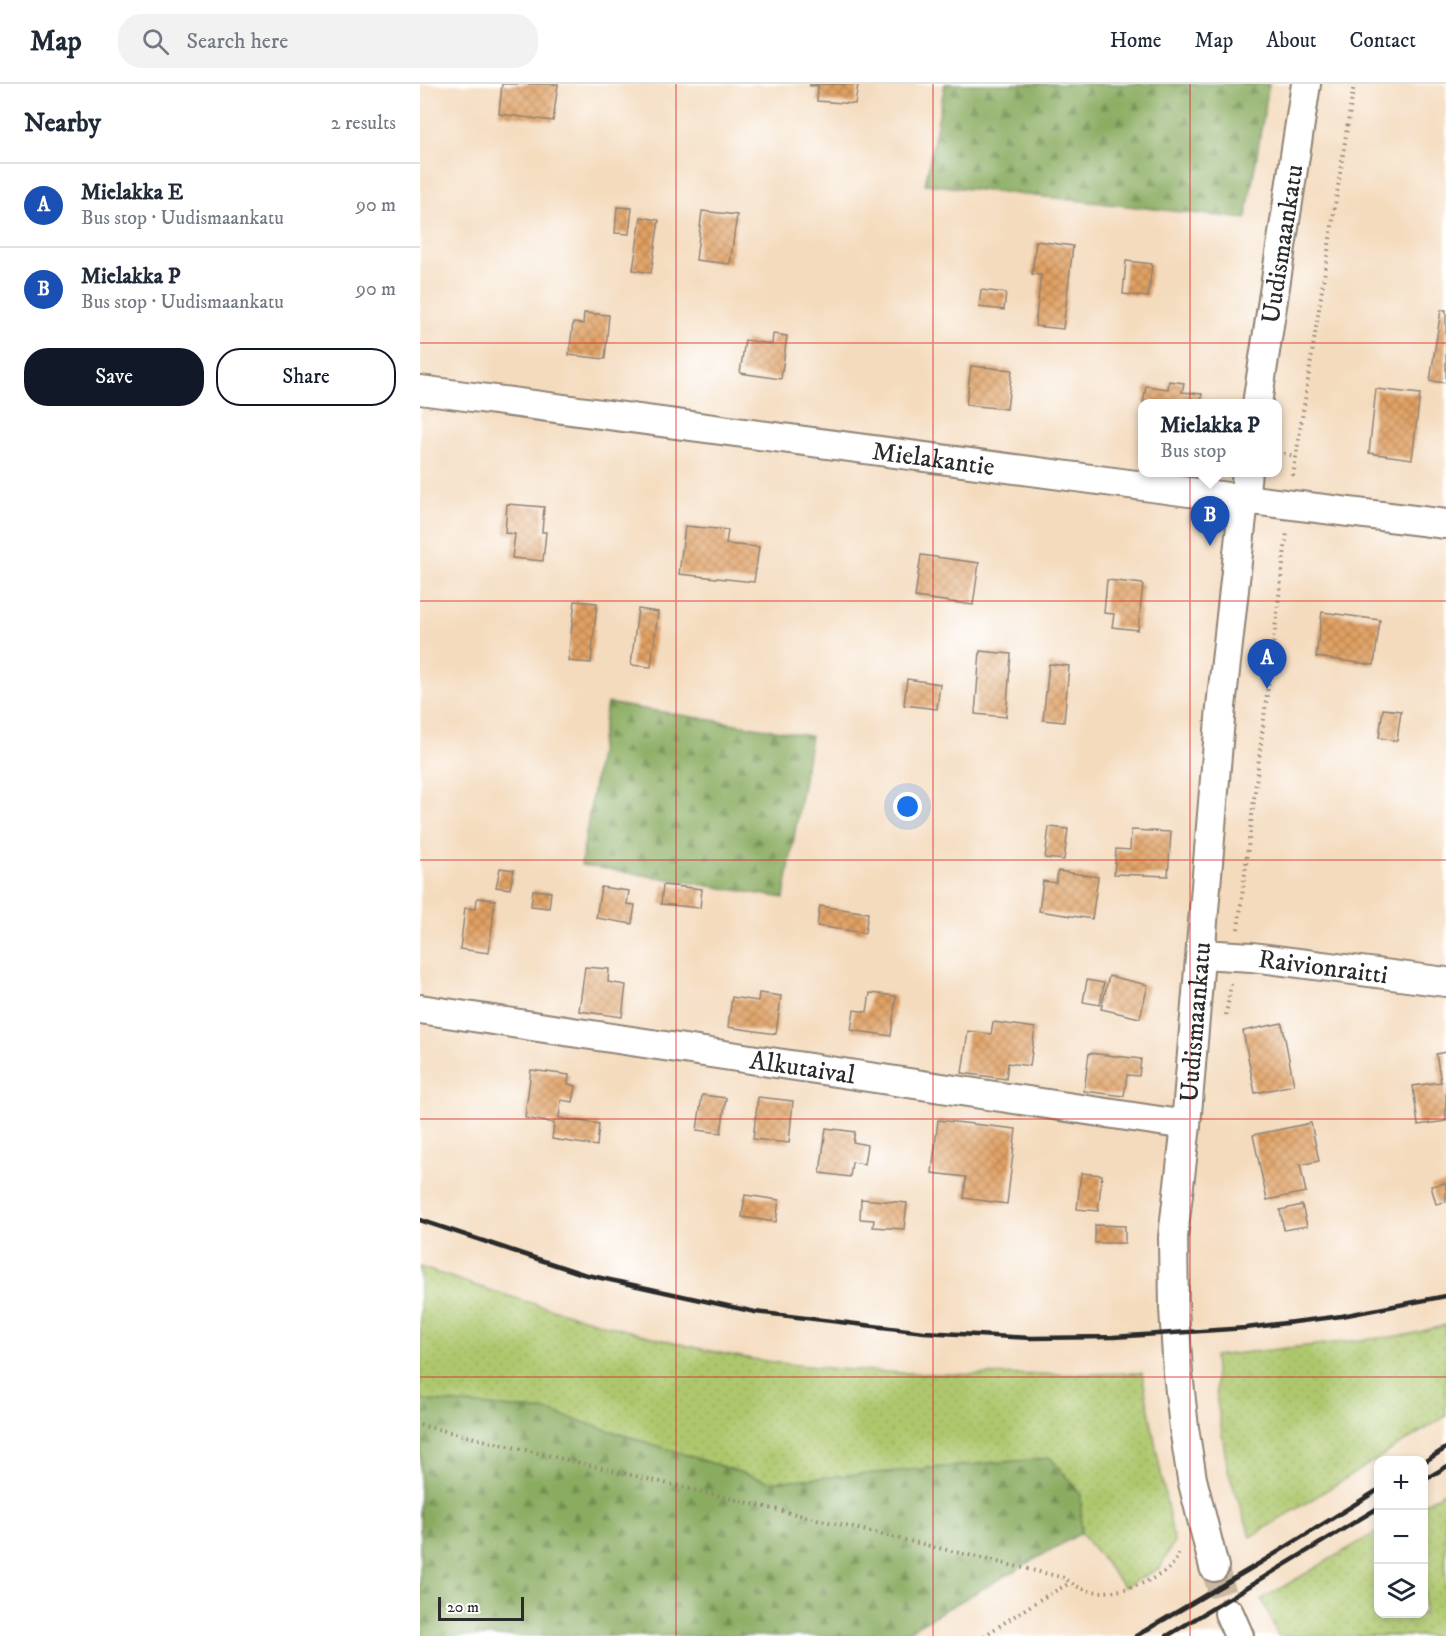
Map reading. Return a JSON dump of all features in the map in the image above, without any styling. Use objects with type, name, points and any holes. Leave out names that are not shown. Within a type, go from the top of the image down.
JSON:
[{"type":"street","name":"Uudismaankatu","points":[[1258,399],[1306,84]]},
{"type":"street","name":"Mielakantie","points":[[420,390],[1138,473]]},
{"type":"street","name":"Mielakantie","points":[[1169,477],[1246,486],[1446,524]]},
{"type":"street","name":"Uudismaankatu","points":[[1214,1567],[1192,1479],[1184,1428],[1174,1308],[1173,1237],[1186,1125],[1221,707],[1246,486]]},
{"type":"street","name":"Raivionraitti","points":[[1201,954],[1252,957],[1446,982]]},
{"type":"street","name":"Alkutaival","points":[[420,1009],[1186,1125]]},
{"type":"path","points":[[1293,478],[1354,84]]},
{"type":"path","points":[[1282,454],[1296,456]]},
{"type":"path","points":[[1225,1026],[1287,528]]},
{"type":"path","points":[[420,1425],[1065,1578],[1070,1583],[1087,1590],[1108,1593],[1143,1584],[1170,1569],[1185,1545],[1204,1529]]},
{"type":"path","points":[[984,1636],[1070,1583]]},
{"type":"green space","points":[[945,84],[1269,84],[1246,219],[925,184]]},
{"type":"green space","points":[[607,703],[811,736],[784,898],[581,865]]},
{"type":"green space","points":[[420,1267],[517,1299],[620,1328],[752,1359],[898,1373],[996,1375],[1142,1373],[1174,1542],[1160,1568],[1124,1587],[1081,1533],[1081,1495],[1051,1458],[771,1482],[548,1411],[420,1400]]},
{"type":"green space","points":[[1446,1325],[1446,1416],[1382,1456],[1374,1456],[1374,1461],[1251,1537],[1228,1471],[1217,1401],[1214,1356],[1407,1335]]},
{"type":"green space","points":[[420,1400],[548,1411],[771,1482],[1051,1458],[1081,1495],[1081,1533],[899,1636],[420,1636]]},
{"type":"green space","points":[[1446,1491],[1446,1636],[1278,1636],[1262,1599],[1374,1533],[1374,1618],[1428,1618],[1428,1502]]},
{"type":"building","points":[[502,84],[558,84],[553,121],[499,114]]},
{"type":"building","points":[[810,84],[858,84],[855,104],[817,101],[818,86],[810,86]]},
{"type":"building","points":[[617,207],[632,208],[629,234],[615,233]]},
{"type":"building","points":[[702,211],[737,215],[730,264],[696,260]]},
{"type":"building","points":[[641,217],[659,220],[651,273],[633,270]]},
{"type":"building","points":[[1036,241],[1073,246],[1063,329],[1035,326],[1041,275],[1032,274]]},
{"type":"building","points":[[1126,261],[1152,264],[1148,297],[1123,294]]},
{"type":"building","points":[[981,290],[1006,293],[1004,310],[979,307]]},
{"type":"building","points":[[1441,310],[1446,310],[1446,383],[1430,381]]},
{"type":"building","points":[[584,313],[609,315],[605,359],[569,355],[573,323],[583,324]]},
{"type":"building","points":[[773,334],[787,336],[781,379],[740,373],[745,340],[772,344]]},
{"type":"building","points":[[971,366],[1012,370],[1007,409],[966,405]]},
{"type":"building","points":[[1169,381],[1184,383],[1182,392],[1202,394],[1202,399],[1144,399],[1146,386],[1168,389]]},
{"type":"building","points":[[1376,389],[1420,394],[1412,459],[1369,453]]},
{"type":"building","points":[[507,504],[544,507],[542,532],[546,532],[543,561],[512,558],[515,534],[505,533]]},
{"type":"building","points":[[685,526],[728,530],[726,544],[759,547],[754,582],[679,574]]},
{"type":"building","points":[[921,555],[979,563],[973,605],[915,597]]},
{"type":"building","points":[[1107,580],[1143,584],[1138,630],[1112,627],[1114,614],[1104,613]]},
{"type":"building","points":[[575,601],[597,603],[591,663],[568,661]]},
{"type":"building","points":[[638,609],[658,612],[651,667],[631,665]]},
{"type":"building","points":[[1322,612],[1380,620],[1374,665],[1316,657]]},
{"type":"building","points":[[980,651],[1011,654],[1006,717],[975,714]]},
{"type":"building","points":[[1049,664],[1069,666],[1064,722],[1043,720]]},
{"type":"building","points":[[907,679],[940,684],[937,709],[904,705]]},
{"type":"building","points":[[1383,709],[1401,711],[1397,741],[1379,738]]},
{"type":"building","points":[[1049,827],[1068,829],[1064,860],[1045,858]]},
{"type":"building","points":[[1131,830],[1171,832],[1168,876],[1114,874],[1116,849],[1130,850]]},
{"type":"building","points":[[500,868],[514,870],[510,889],[496,887]]},
{"type":"building","points":[[1058,871],[1098,877],[1092,919],[1039,911],[1043,881],[1056,883]]},
{"type":"building","points":[[663,885],[702,889],[700,908],[661,904]]},
{"type":"building","points":[[601,887],[629,891],[627,904],[635,905],[632,924],[596,918]]},
{"type":"building","points":[[533,890],[551,892],[549,908],[531,906]]},
{"type":"building","points":[[477,898],[495,900],[489,953],[460,949],[465,908],[476,909]]},
{"type":"building","points":[[820,906],[868,913],[865,933],[817,926]]},
{"type":"building","points":[[585,967],[609,969],[608,982],[626,985],[622,1017],[579,1011]]},
{"type":"building","points":[[1109,976],[1148,985],[1140,1018],[1101,1009]]},
{"type":"building","points":[[1087,980],[1104,983],[1100,1005],[1083,1002]]},
{"type":"building","points":[[759,993],[781,996],[776,1034],[728,1027],[732,997],[758,1001]]},
{"type":"building","points":[[870,993],[896,996],[891,1036],[851,1030],[854,1010],[867,1012]]},
{"type":"building","points":[[993,1022],[1035,1028],[1030,1066],[1008,1063],[1006,1079],[962,1073],[968,1031],[991,1034]]},
{"type":"building","points":[[1282,1023],[1294,1085],[1255,1093],[1243,1031]]},
{"type":"building","points":[[1446,1052],[1446,1121],[1418,1125],[1413,1086],[1441,1082],[1436,1054]]},
{"type":"building","points":[[1089,1053],[1141,1059],[1139,1076],[1127,1075],[1124,1096],[1084,1091]]},
{"type":"building","points":[[531,1070],[569,1075],[568,1084],[576,1086],[573,1102],[561,1100],[559,1118],[599,1124],[597,1146],[552,1139],[554,1123],[525,1118]]},
{"type":"building","points":[[702,1095],[726,1098],[721,1133],[697,1130]]},
{"type":"building","points":[[758,1097],[793,1101],[789,1143],[753,1139]]},
{"type":"building","points":[[938,1120],[1016,1129],[1007,1204],[964,1198],[966,1177],[932,1173]]},
{"type":"building","points":[[1311,1123],[1319,1161],[1300,1165],[1306,1192],[1267,1200],[1253,1135]]},
{"type":"building","points":[[826,1128],[855,1132],[853,1142],[867,1145],[864,1164],[852,1162],[850,1177],[820,1173]]},
{"type":"building","points":[[1081,1173],[1102,1175],[1098,1211],[1077,1209]]},
{"type":"building","points":[[1446,1183],[1446,1202],[1436,1204],[1431,1186]]},
{"type":"building","points":[[745,1195],[779,1200],[776,1222],[742,1217]]},
{"type":"building","points":[[861,1199],[907,1203],[904,1229],[873,1227],[874,1220],[860,1219]]},
{"type":"building","points":[[1302,1205],[1307,1226],[1284,1230],[1280,1210]]},
{"type":"building","points":[[1095,1225],[1125,1226],[1125,1243],[1095,1243]]},
{"type":"tunnel","points":[[1214,1567],[1229,1613]]},
{"type":"railway","points":[[420,1220],[583,1274],[755,1312],[924,1332],[1031,1338],[1113,1337],[1246,1328],[1342,1316],[1446,1296]]},
{"type":"railway","points":[[1428,1459],[1446,1448]]},
{"type":"railway","points":[[1428,1478],[1446,1467]]},
{"type":"railway","points":[[1136,1636],[1374,1492]]},
{"type":"railway","points":[[1167,1636],[1375,1510]]},
{"type":"place","name":"Mielakka P","points":[[1210,546]]},
{"type":"place","name":"Mielakka E","points":[[1267,689]]}]
